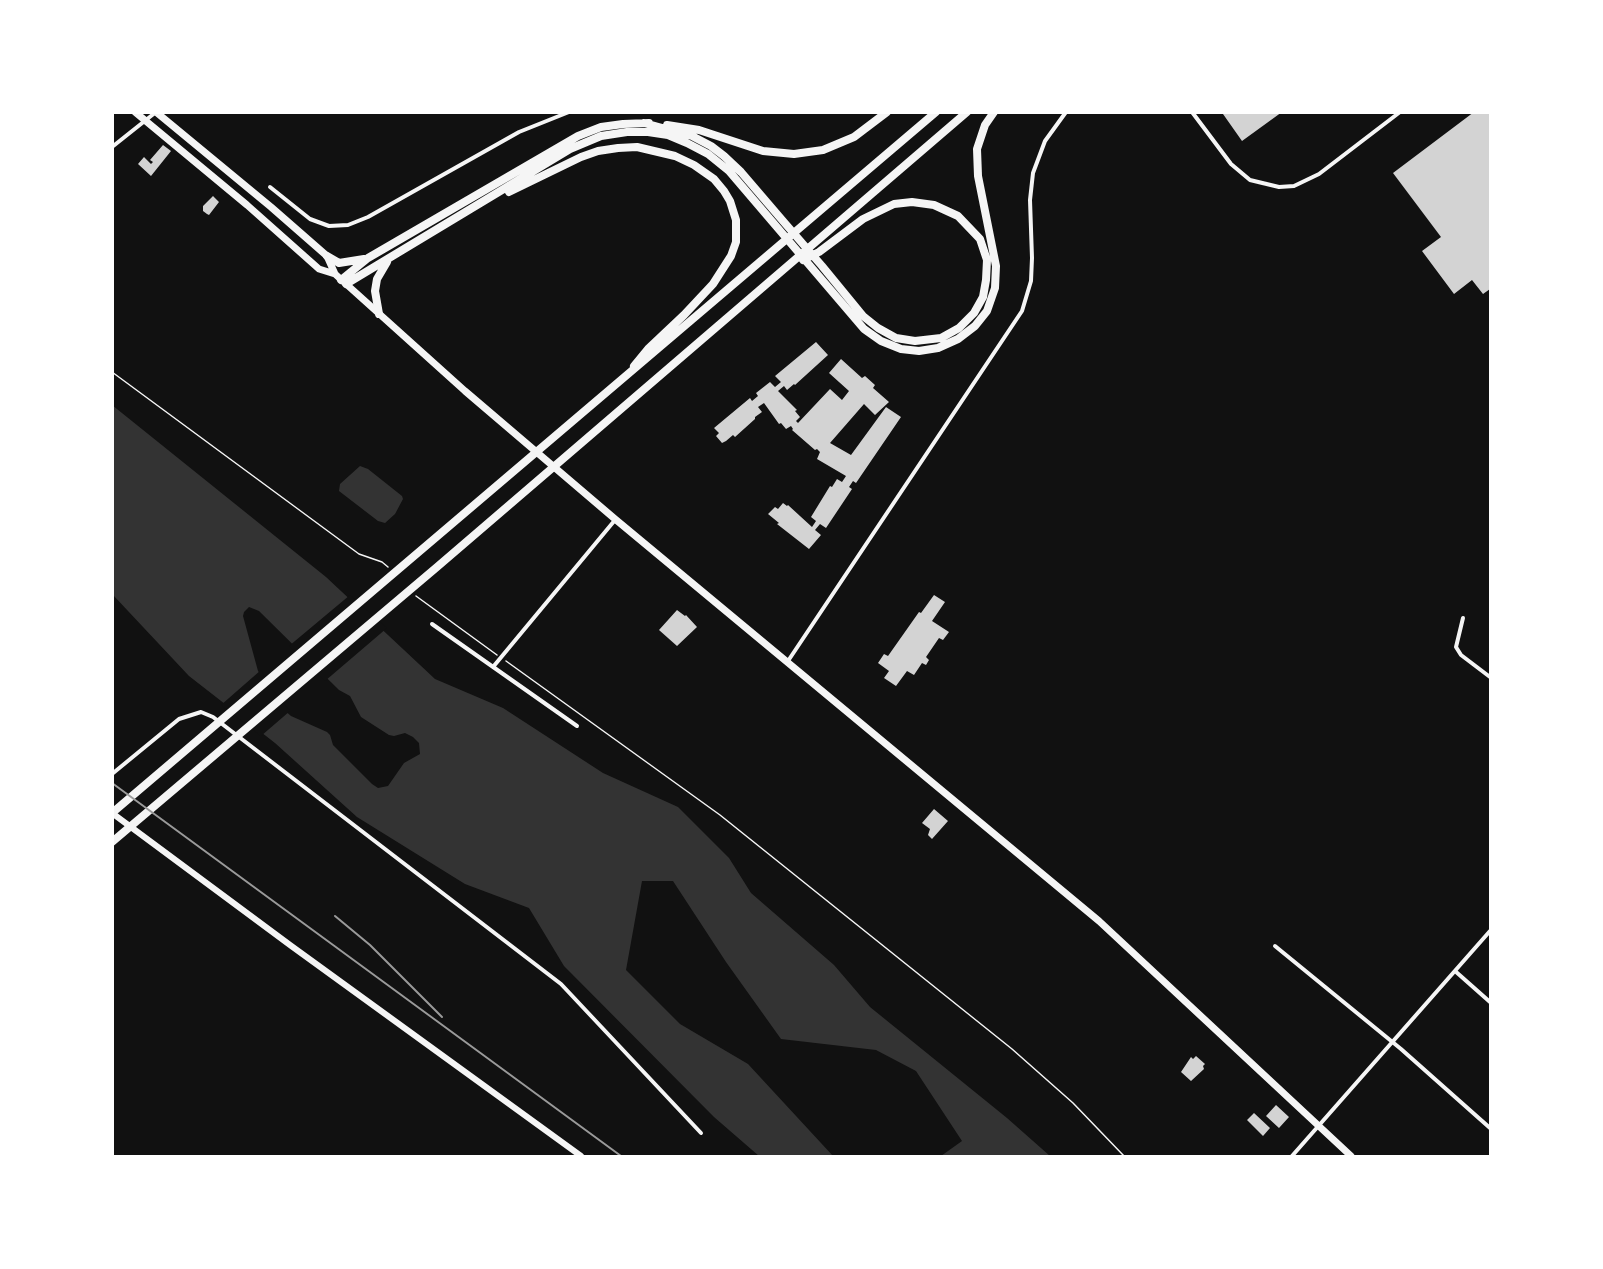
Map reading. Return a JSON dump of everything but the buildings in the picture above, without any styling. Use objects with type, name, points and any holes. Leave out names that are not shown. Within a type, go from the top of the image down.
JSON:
[{"type":"highway","points":[[341,280],[368,258],[578,136],[601,128],[623,123],[644,123],[699,130],[763,151],[794,154],[823,150],[854,137],[887,112]]},
{"type":"highway","points":[[112,813],[936,112]]},
{"type":"highway","points":[[112,842],[788,268],[967,112]]},
{"type":"highway","points":[[644,123],[692,136],[711,146],[741,172],[815,272],[864,329],[881,341],[901,349],[919,351],[938,348],[958,339],[975,326],[987,311],[995,288],[996,266],[978,176],[977,149],[986,125],[994,112]]},
{"type":"highway","points":[[341,280],[390,258],[570,149],[601,136],[648,132],[668,135],[708,154],[729,171],[780,223],[822,266],[864,316],[878,328],[896,338],[915,341],[941,338],[959,328],[974,313],[983,297],[987,280],[987,260],[980,239],[958,216],[934,205],[912,202],[894,204],[863,219],[819,252],[788,268]]},
{"type":"highway","points":[[454,219],[581,157],[598,151],[618,148],[656,150],[694,165],[714,179],[724,191],[734,212],[736,242],[731,256],[713,284],[648,348],[622,381]]},
{"type":"highway","points":[[327,256],[339,263],[368,258]]},
{"type":"highway","points":[[379,314],[375,291],[377,279],[390,258]]},
{"type":"main road","points":[[135,112],[247,205],[319,270],[341,280],[509,429],[615,519],[1099,921],[1317,1127],[1351,1156]]},
{"type":"main road","points":[[156,112],[327,256],[341,280]]},
{"type":"main road","points":[[112,813],[299,952],[581,1156]]},
{"type":"street","points":[[112,147],[156,112]]},
{"type":"street","points":[[270,187],[310,219],[329,225],[348,225],[368,217],[519,132],[569,112]]},
{"type":"street","points":[[788,661],[1022,311],[1031,281],[1030,200],[1033,173],[1045,141],[1066,112]]},
{"type":"street","points":[[1192,112],[1230,164],[1250,180],[1279,188],[1294,186],[1319,174],[1400,112]]},
{"type":"street","points":[[493,667],[615,519]]},
{"type":"street","points":[[1463,618],[1456,647],[1461,655],[1491,677]]},
{"type":"street","points":[[432,624],[577,726]]},
{"type":"street","points":[[112,774],[178,719],[201,712],[213,717],[561,984],[701,1133]]},
{"type":"street","points":[[1292,1156],[1491,931]]},
{"type":"street","points":[[1275,946],[1392,1042],[1491,1128]]},
{"type":"street","points":[[1455,971],[1491,1002]]},
{"type":"path","points":[[112,372],[359,554],[382,562],[389,568]]},
{"type":"path","points":[[413,592],[421,601],[497,655]]},
{"type":"path","points":[[505,660],[720,815],[1003,1042],[1073,1103],[1124,1156]]},
{"type":"shaded area","points":[[112,405],[326,577],[435,679],[503,708],[603,773],[678,807],[729,858],[751,893],[834,965],[870,1007],[1007,1118],[1050,1156],[941,1156],[962,1141],[916,1071],[876,1050],[781,1039],[726,962],[673,881],[642,881],[626,970],[680,1024],[748,1064],[833,1156],[759,1156],[714,1117],[564,966],[529,908],[465,884],[357,817],[275,743],[189,676],[113,595]],"holes":[[[249,607],[259,611],[339,690],[350,696],[361,717],[389,735],[405,733],[419,743],[420,754],[404,763],[388,786],[378,788],[372,784],[333,745],[327,732],[291,716],[284,710],[258,671],[243,616]]]},
{"type":"shaded area","points":[[360,466],[368,469],[402,496],[403,499],[395,514],[385,523],[378,521],[339,491],[340,484]]},
{"type":"pier","points":[[350,595],[387,628],[325,681],[289,646]]},
{"type":"pier","points":[[261,670],[271,688],[290,711],[261,736],[221,705]]},
{"type":"railway","points":[[112,783],[621,1156]]},
{"type":"railway","points":[[335,916],[370,945],[442,1017]]}]
